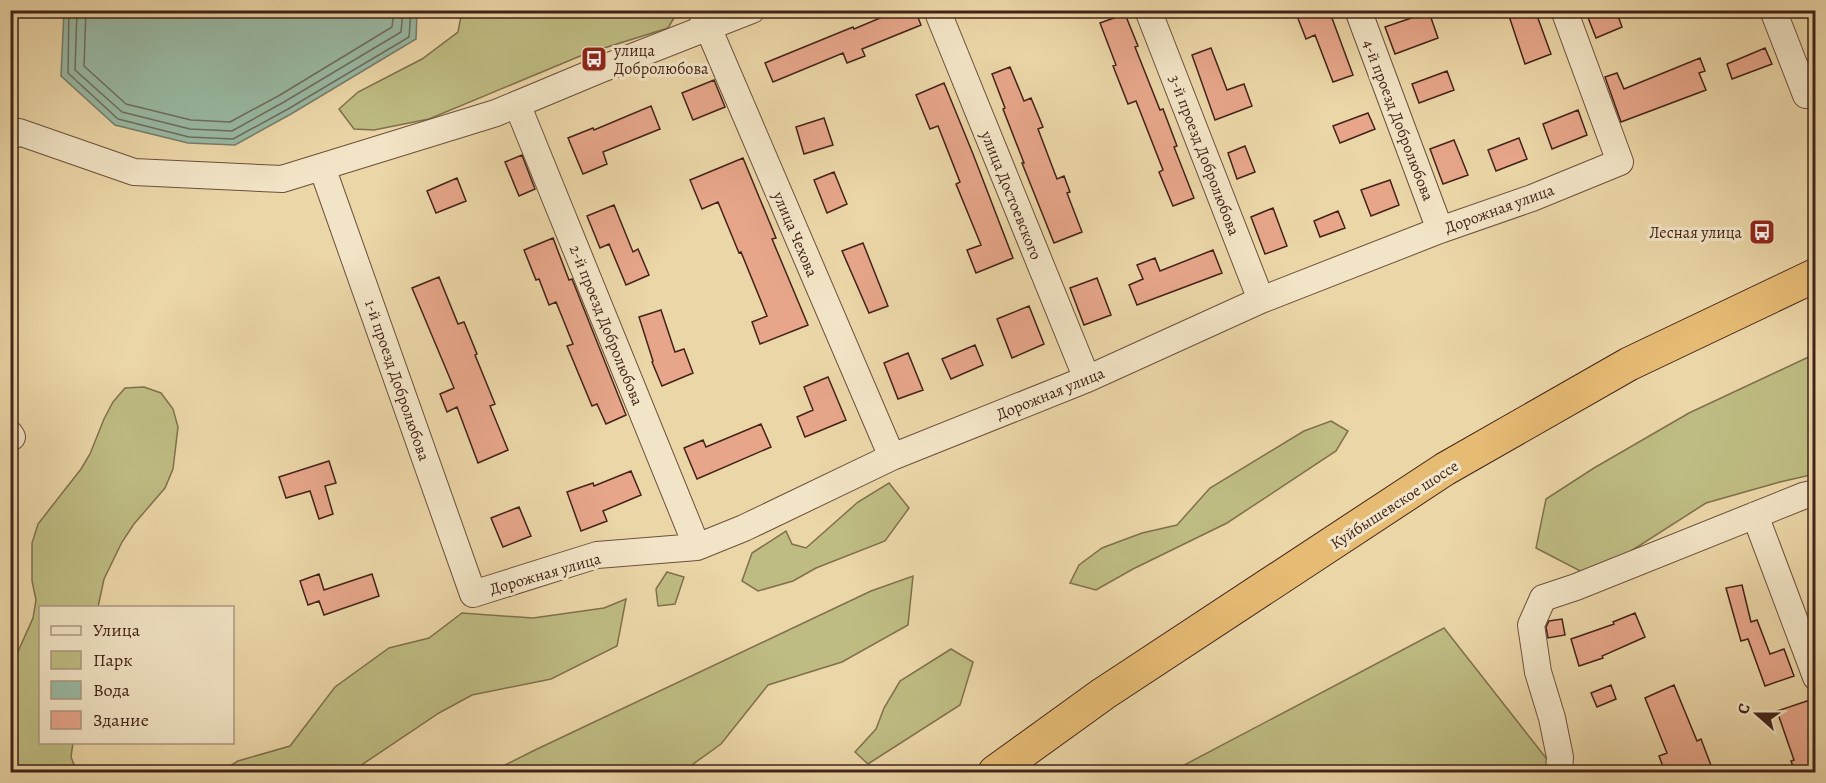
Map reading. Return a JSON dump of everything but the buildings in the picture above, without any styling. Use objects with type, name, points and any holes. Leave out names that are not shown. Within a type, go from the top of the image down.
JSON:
[{"type":"highway","name":"Куйбышевское шоссе","points":[[995,772],[1103,694],[1446,469],[1629,364],[1815,274]]},
{"type":"street","points":[[15,134],[134,172],[282,179],[496,113],[704,19],[752,10]]},
{"type":"street","name":"улица Достоевского","points":[[937,10],[1086,379]]},
{"type":"street","name":"3-й проезд Добролюбова","points":[[1148,10],[1261,300]]},
{"type":"street","name":"4-й проезд Добролюбова","points":[[1358,10],[1440,230]]},
{"type":"street","name":"Дорожная улица","points":[[473,594],[597,555],[697,547],[744,528],[892,457],[1086,379],[1261,300],[1440,230],[1532,198],[1620,162],[1564,10]]},
{"type":"street","points":[[1773,10],[1806,95]]},
{"type":"street","name":"улица Чехова","points":[[704,19],[892,457]]},
{"type":"street","name":"2-й проезд Добролюбова","points":[[517,104],[697,547]]},
{"type":"street","name":"1-й проезд Добролюбова","points":[[322,167],[473,594]]},
{"type":"street","points":[[1559,772],[1560,756],[1552,718],[1538,672],[1531,625],[1543,598],[1815,493]]},
{"type":"street","points":[[1755,515],[1815,677]]},
{"type":"green space","points":[[462,10],[678,11],[668,28],[585,54],[429,119],[374,130],[354,129],[339,109],[358,92],[422,59],[458,32]]},
{"type":"green space","points":[[1815,354],[1815,474],[1706,503],[1631,551],[1584,573],[1536,548],[1546,499],[1594,468],[1689,413]]},
{"type":"green space","points":[[144,387],[161,393],[173,409],[178,427],[173,469],[165,488],[134,524],[122,542],[104,579],[98,606],[39,606],[39,744],[73,744],[71,757],[77,772],[11,772],[11,678],[16,656],[33,618],[36,600],[32,581],[32,543],[38,524],[81,469],[113,402],[125,388]]},
{"type":"green space","points":[[1331,421],[1348,431],[1336,451],[1227,523],[1133,569],[1096,590],[1070,583],[1079,565],[1102,548],[1142,533],[1177,525],[1210,488],[1304,431]]},
{"type":"green space","points":[[889,483],[909,508],[885,541],[816,568],[793,581],[758,591],[742,581],[752,553],[786,531],[792,544],[806,548],[858,502]]},
{"type":"green space","points":[[667,572],[684,577],[675,604],[658,606],[656,589]]},
{"type":"green space","points":[[913,576],[908,625],[842,662],[768,685],[721,744],[682,772],[491,772],[871,591]]},
{"type":"green space","points":[[626,599],[617,646],[551,679],[472,695],[439,713],[351,772],[220,772],[238,761],[290,746],[335,687],[389,648],[429,638],[462,613],[533,618],[604,608]]},
{"type":"green space","points":[[1444,628],[1557,772],[1171,772]]},
{"type":"green space","points":[[951,649],[973,662],[960,705],[868,764],[855,752],[876,729],[884,708],[900,681]]},
{"type":"water","points":[[417,10],[416,39],[235,145],[188,143],[115,125],[61,76],[64,11]]},
{"type":"place","name":"улица Добролюбова","points":[[594,59]]},
{"type":"place","name":"Лесная улица","points":[[1762,232]]}]
